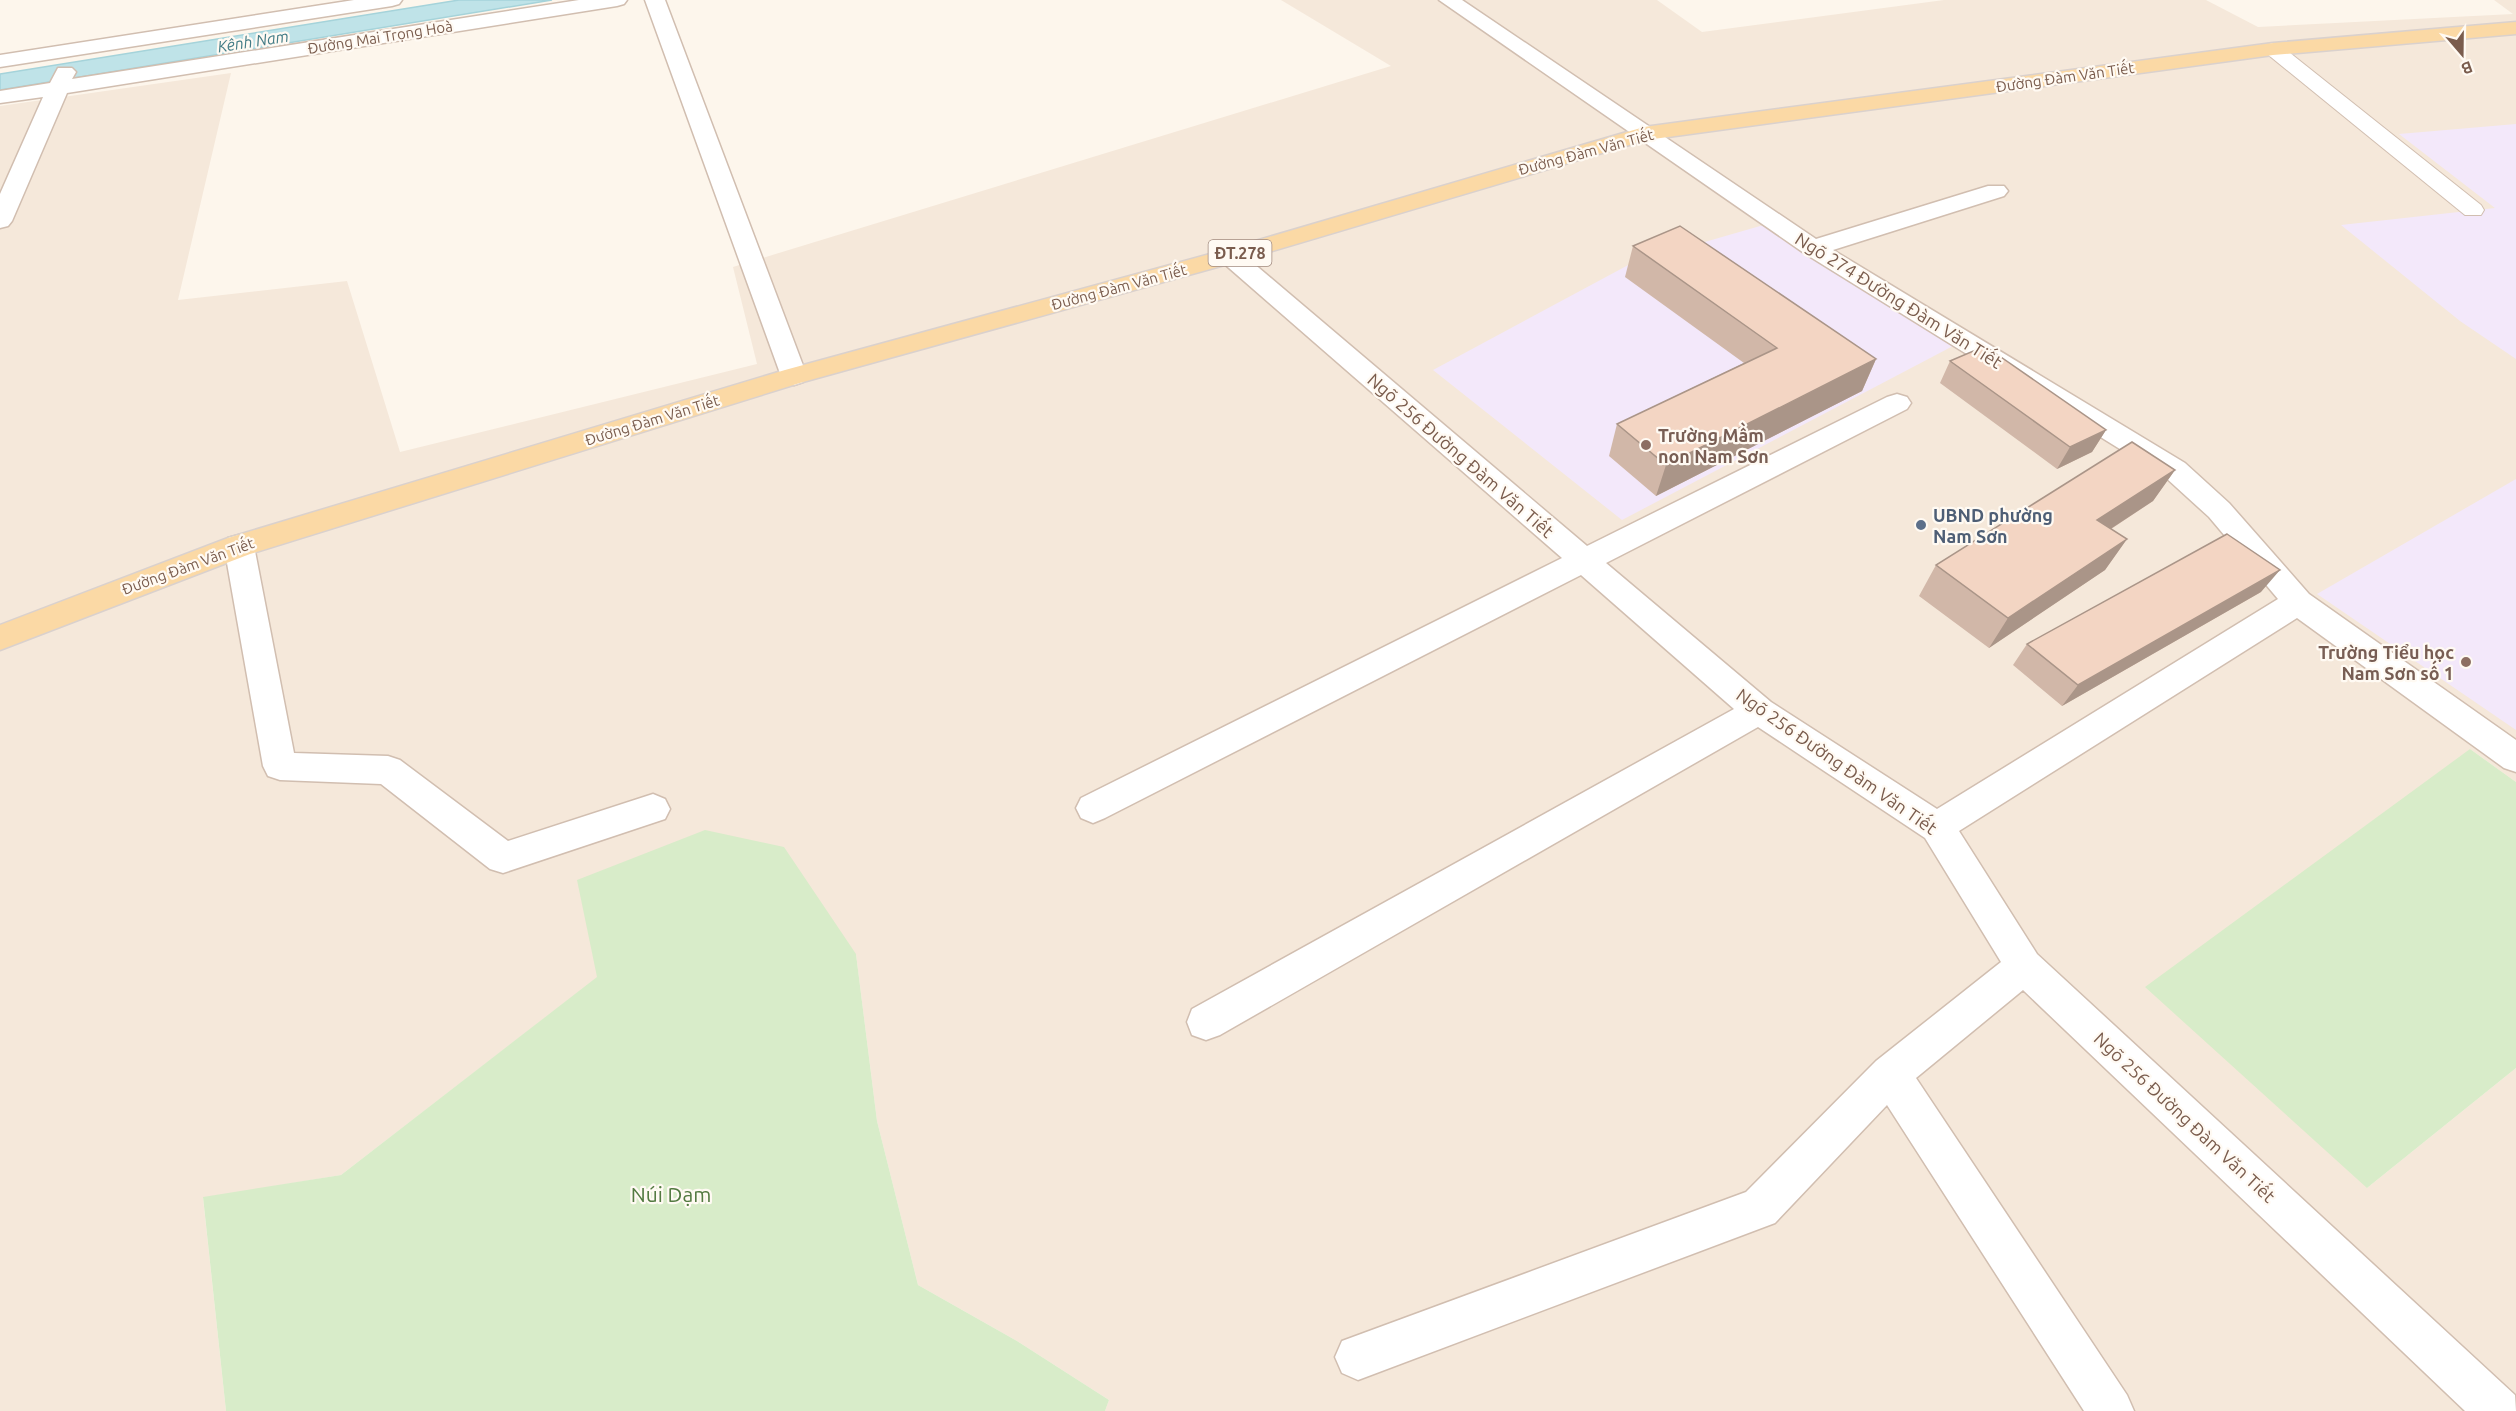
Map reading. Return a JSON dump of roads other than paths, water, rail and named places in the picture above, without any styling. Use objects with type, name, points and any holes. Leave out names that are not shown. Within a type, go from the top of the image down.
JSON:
[{"type":"main road","name":"Đường Đàm Văn Tiết","points":[[0,638],[238,546],[794,376],[1230,256],[1644,134],[2273,49],[2516,28]]},
{"type":"street","points":[[0,61],[392,0]]},
{"type":"street","name":"Đường Mai Trọng Hoà","points":[[0,97],[617,0]]},
{"type":"street","points":[[655,0],[794,376]]},
{"type":"street","name":"Ngõ 274 Đường Đàm Văn Tiết","points":[[1449,0],[1813,248],[2175,470],[2240,533],[2298,602],[2516,758]]},
{"type":"street","points":[[0,221],[60,87],[71,50]]},
{"type":"street","points":[[1813,248],[1996,191]]},
{"type":"street","name":"Ngõ 256 Đường Đàm Văn Tiết","points":[[1230,256],[1760,711],[1937,827],[2024,966],[2499,1411]]},
{"type":"street","points":[[1093,808],[1897,403]]},
{"type":"street","points":[[238,546],[280,765],[388,770],[503,858],[652,809]]},
{"type":"street","points":[[1937,827],[2298,602]]},
{"type":"street","points":[[1206,1022],[1760,711]]},
{"type":"street","points":[[1358,1357],[1760,1208],[1890,1074],[2024,966]]},
{"type":"street","points":[[1890,1074],[2111,1411]]},
{"type":"lane","points":[[2273,49],[2473,210]]},
{"type":"water","name":"Kênh Nam","points":[[459,0],[552,0],[0,90],[0,74]]},
{"type":"place","name":"Trường Mầm non Nam Sơn","points":[[1646,445]]},
{"type":"place","name":"UBND phường Nam Sơn","points":[[1921,525]]},
{"type":"place","name":"Trường Tiểu học Nam Sơn số 1","points":[[2466,662]]},
{"type":"park label","name":"Núi Dạm","points":[[671,1194]]}]
